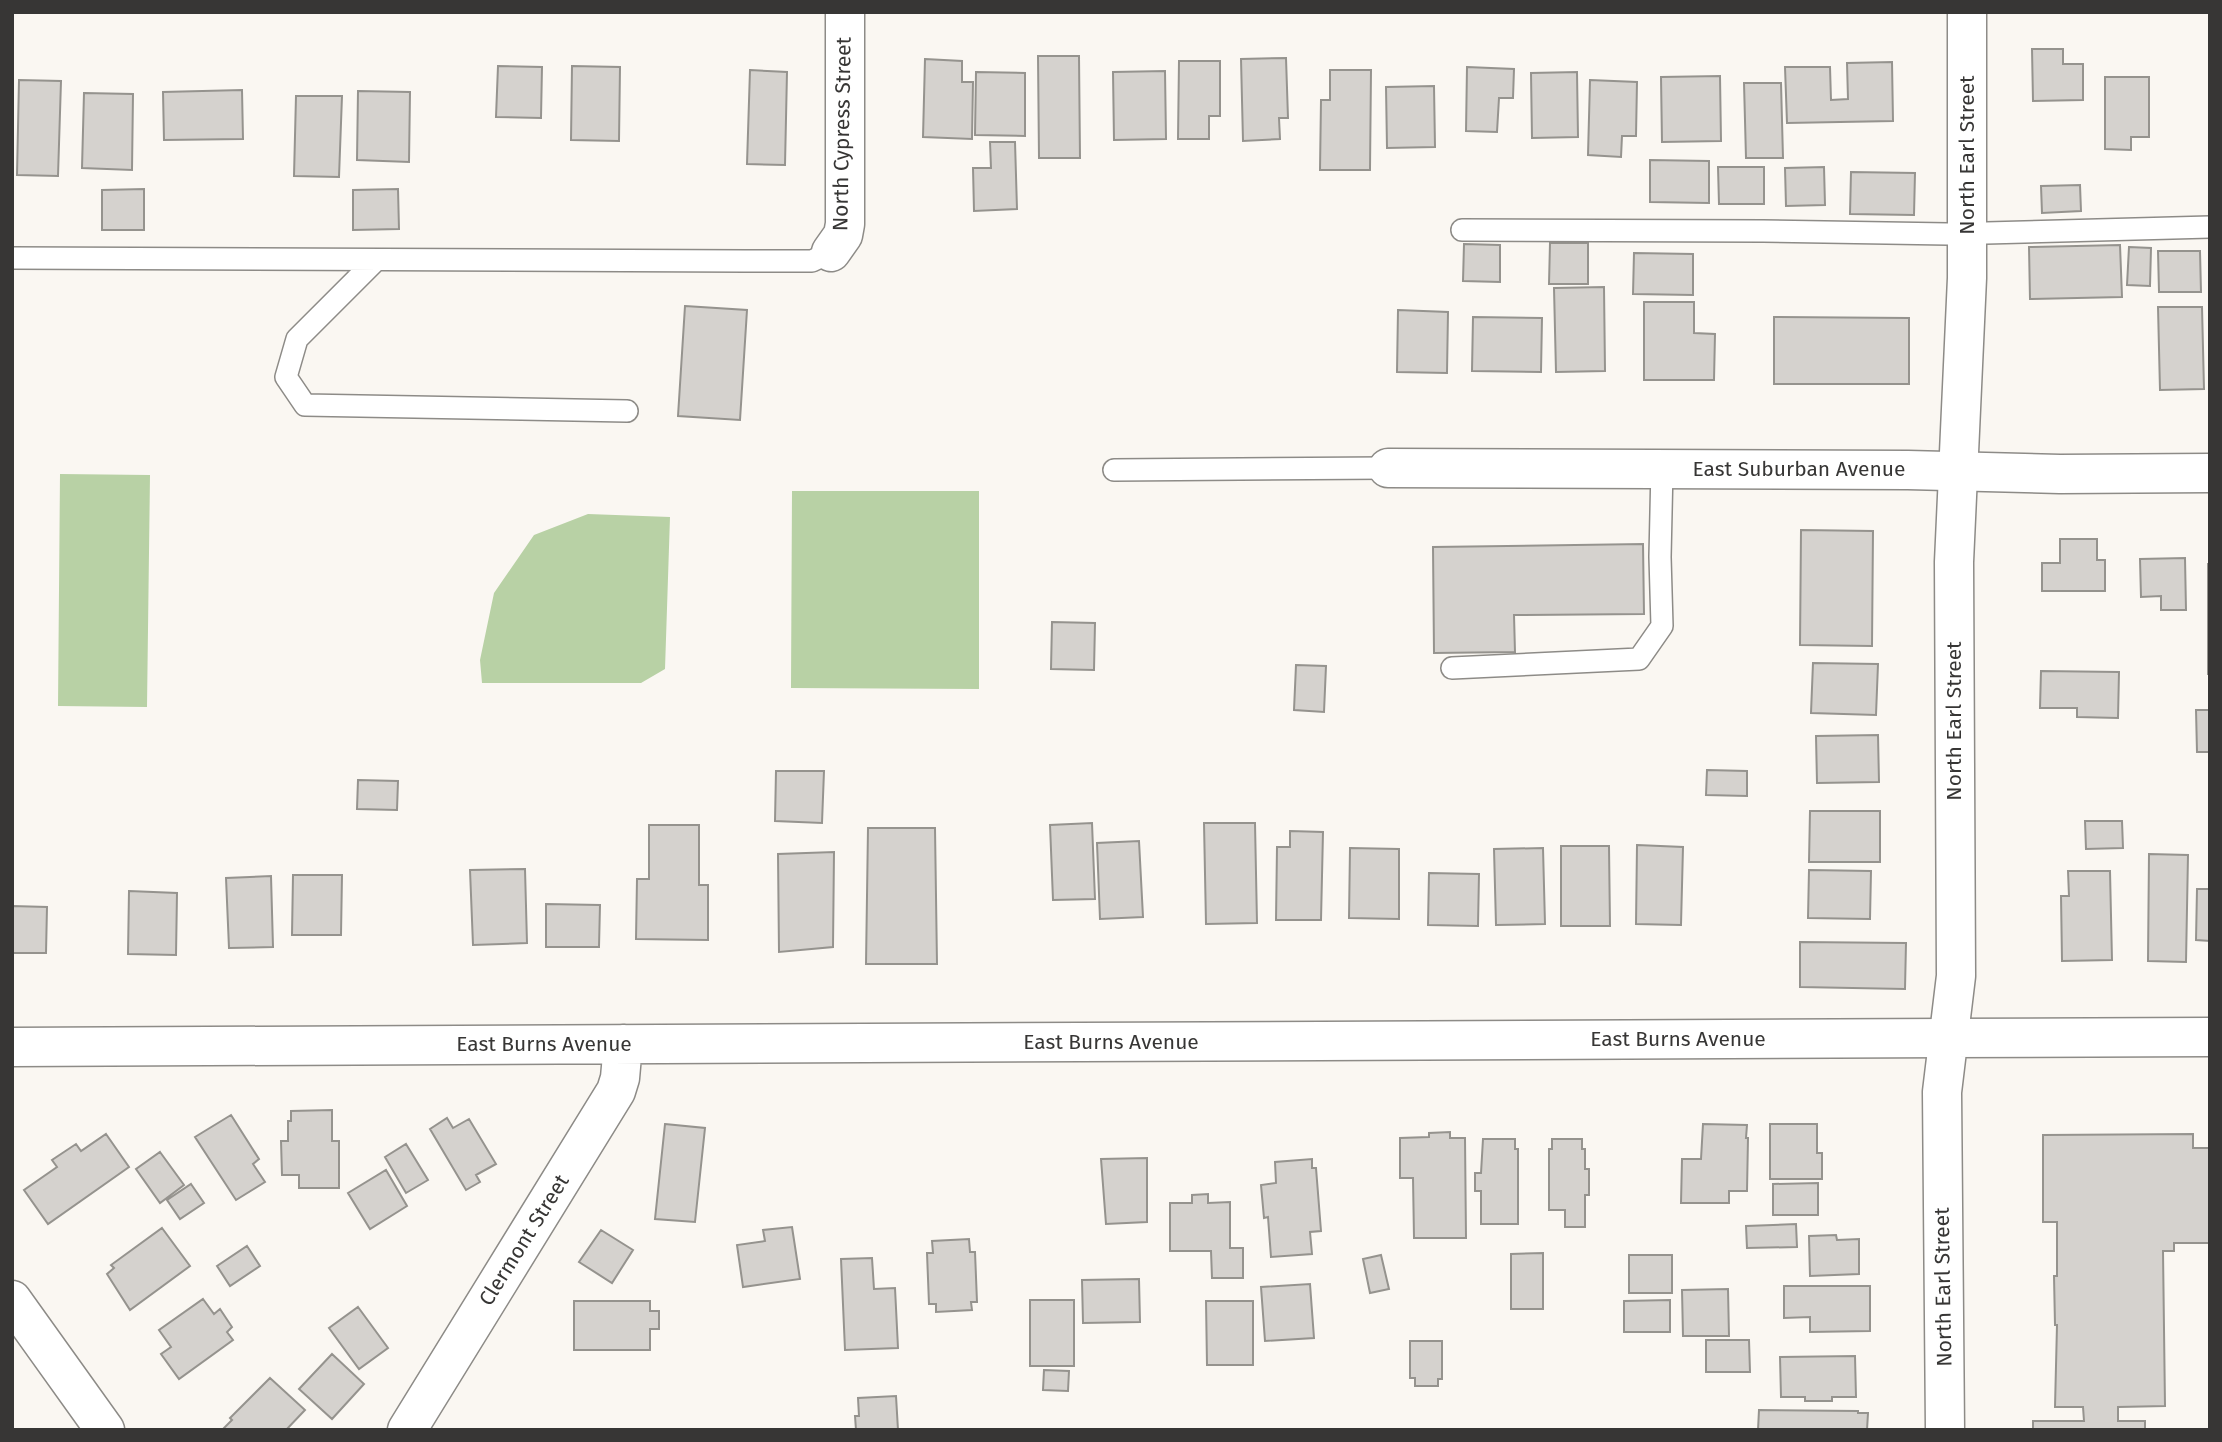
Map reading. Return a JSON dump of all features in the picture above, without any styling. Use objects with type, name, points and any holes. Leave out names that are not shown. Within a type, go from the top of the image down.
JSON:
[{"type":"street","name":"North Cypress Street","points":[[831,252],[843,235],[845,224],[845,12]]},
{"type":"street","name":"North Earl Street","points":[[1945,1430],[1942,1085],[1956,976],[1954,562],[1968,233],[1967,12]]},
{"type":"street","name":"East Suburban Avenue","points":[[1388,468],[2210,473]]},
{"type":"street","name":"East Burns Avenue","points":[[12,1047],[2210,1037]]},
{"type":"street","name":"Clermont Street","points":[[407,1430],[615,1091],[620,1078],[622,1044]]},
{"type":"street","points":[[12,1300],[105,1430]]},
{"type":"lane","points":[[1462,230],[1968,233],[2210,227]]},
{"type":"lane","points":[[12,258],[812,261],[831,252]]},
{"type":"lane","points":[[376,260],[297,339],[286,377],[305,405],[627,411]]},
{"type":"lane","points":[[1114,470],[1388,468]]},
{"type":"lane","points":[[1452,668],[1639,659],[1662,626],[1662,468]]},
{"type":"green space","points":[[60,474],[150,475],[147,707],[58,706]]},
{"type":"green space","points":[[792,491],[979,491],[979,689],[791,688]]},
{"type":"green space","points":[[588,514],[670,517],[665,669],[641,683],[482,683],[480,660],[494,593],[534,535]]},
{"type":"building","points":[[2032,49],[2063,49],[2063,64],[2083,64],[2083,100],[2033,101]]},
{"type":"building","points":[[1038,56],[1079,56],[1080,158],[1039,158]]},
{"type":"building","points":[[1286,58],[1288,118],[1279,118],[1280,139],[1243,141],[1241,59]]},
{"type":"building","points":[[925,59],[962,61],[962,82],[973,82],[972,139],[923,137]]},
{"type":"building","points":[[1179,61],[1220,61],[1220,116],[1209,116],[1209,139],[1178,139]]},
{"type":"building","points":[[1892,62],[1893,121],[1787,123],[1785,67],[1830,67],[1831,100],[1848,99],[1847,63]]},
{"type":"building","points":[[498,66],[542,67],[541,118],[496,117]]},
{"type":"building","points":[[572,66],[620,67],[619,141],[571,140]]},
{"type":"building","points":[[1467,67],[1514,69],[1513,98],[1499,98],[1497,132],[1466,131]]},
{"type":"building","points":[[750,70],[787,72],[785,165],[747,164]]},
{"type":"building","points":[[1330,70],[1371,70],[1370,170],[1320,170],[1321,100],[1330,100]]},
{"type":"building","points":[[1165,71],[1166,139],[1114,140],[1113,72]]},
{"type":"building","points":[[976,72],[1025,73],[1025,136],[975,135]]},
{"type":"building","points":[[1577,72],[1578,137],[1532,138],[1531,73]]},
{"type":"building","points":[[1720,76],[1721,141],[1662,142],[1661,77]]},
{"type":"building","points":[[2105,77],[2149,77],[2149,137],[2131,137],[2131,150],[2105,149]]},
{"type":"building","points":[[19,80],[61,81],[58,176],[17,175]]},
{"type":"building","points":[[1590,80],[1637,82],[1636,136],[1622,136],[1621,157],[1588,155]]},
{"type":"building","points":[[1744,83],[1781,83],[1783,158],[1746,158]]},
{"type":"building","points":[[1434,86],[1435,147],[1387,148],[1386,87]]},
{"type":"building","points":[[242,90],[243,139],[164,140],[163,92]]},
{"type":"building","points":[[358,91],[410,92],[409,162],[357,160]]},
{"type":"building","points":[[84,93],[133,94],[132,170],[82,168]]},
{"type":"building","points":[[296,96],[342,96],[339,177],[294,176]]},
{"type":"building","points":[[990,142],[1015,142],[1017,209],[974,211],[973,168],[991,168]]},
{"type":"building","points":[[1650,160],[1709,161],[1709,203],[1650,202]]},
{"type":"building","points":[[1718,167],[1764,167],[1764,204],[1719,204]]},
{"type":"building","points":[[1824,167],[1825,205],[1786,206],[1785,168]]},
{"type":"building","points":[[1851,172],[1915,173],[1914,215],[1850,214]]},
{"type":"building","points":[[2080,185],[2081,211],[2042,213],[2041,186]]},
{"type":"building","points":[[144,189],[144,230],[102,230],[102,190]]},
{"type":"building","points":[[398,189],[399,229],[353,230],[353,190]]},
{"type":"building","points":[[1550,243],[1588,243],[1588,284],[1549,284]]},
{"type":"building","points":[[1464,244],[1500,245],[1500,282],[1463,281]]},
{"type":"building","points":[[2120,245],[2122,297],[2030,299],[2029,247]]},
{"type":"building","points":[[2129,247],[2151,248],[2150,286],[2127,285]]},
{"type":"building","points":[[2158,251],[2200,251],[2201,292],[2159,292]]},
{"type":"building","points":[[1634,253],[1693,254],[1693,295],[1633,294]]},
{"type":"building","points":[[1604,287],[1605,371],[1556,372],[1554,288]]},
{"type":"building","points":[[1644,302],[1694,302],[1694,333],[1715,334],[1714,380],[1644,380]]},
{"type":"building","points":[[685,306],[747,310],[740,420],[678,416]]},
{"type":"building","points":[[2158,307],[2202,307],[2204,389],[2160,390]]},
{"type":"building","points":[[1398,310],[1448,312],[1447,373],[1397,372]]},
{"type":"building","points":[[1473,317],[1542,318],[1541,372],[1472,371]]},
{"type":"building","points":[[1774,317],[1909,318],[1909,384],[1774,384]]},
{"type":"building","points":[[1801,530],[1873,531],[1872,646],[1800,645]]},
{"type":"building","points":[[2060,539],[2097,539],[2097,560],[2105,560],[2105,591],[2042,591],[2042,563],[2060,563]]},
{"type":"building","points":[[1643,544],[1644,614],[1514,615],[1515,652],[1434,653],[1433,547]]},
{"type":"building","points":[[2185,558],[2186,610],[2161,610],[2161,596],[2141,597],[2140,559]]},
{"type":"building","points":[[2210,564],[2210,674],[2208,674]]},
{"type":"building","points":[[1052,622],[1095,623],[1094,670],[1051,669]]},
{"type":"building","points":[[1813,663],[1878,664],[1876,715],[1811,713]]},
{"type":"building","points":[[1296,665],[1326,666],[1324,712],[1294,710]]},
{"type":"building","points":[[2041,671],[2119,672],[2118,718],[2077,717],[2077,708],[2040,708]]},
{"type":"building","points":[[2196,710],[2210,710],[2210,752],[2197,752]]},
{"type":"building","points":[[1878,735],[1879,782],[1817,783],[1816,736]]},
{"type":"building","points":[[1707,770],[1747,771],[1747,796],[1706,795]]},
{"type":"building","points":[[776,771],[824,771],[822,823],[775,821]]},
{"type":"building","points":[[358,780],[398,781],[397,810],[357,809]]},
{"type":"building","points":[[1810,811],[1880,811],[1880,862],[1809,862]]},
{"type":"building","points":[[2085,821],[2122,821],[2123,848],[2086,849]]},
{"type":"building","points":[[1092,823],[1095,899],[1053,900],[1050,825]]},
{"type":"building","points":[[1204,823],[1255,823],[1257,923],[1206,924]]},
{"type":"building","points":[[649,825],[699,825],[699,885],[708,885],[708,940],[636,939],[637,879],[649,879]]},
{"type":"building","points":[[868,828],[935,828],[937,964],[866,964]]},
{"type":"building","points":[[1290,831],[1323,832],[1321,920],[1276,920],[1277,847],[1290,847]]},
{"type":"building","points":[[1139,841],[1143,917],[1100,919],[1097,843]]},
{"type":"building","points":[[1637,845],[1683,847],[1681,925],[1636,924]]},
{"type":"building","points":[[1561,846],[1609,846],[1610,926],[1561,926]]},
{"type":"building","points":[[1350,848],[1399,849],[1399,919],[1349,918]]},
{"type":"building","points":[[1543,848],[1545,924],[1496,925],[1494,849]]},
{"type":"building","points":[[834,852],[833,947],[779,952],[778,854]]},
{"type":"building","points":[[2149,854],[2188,855],[2186,962],[2148,961]]},
{"type":"building","points":[[525,869],[527,943],[473,945],[470,870]]},
{"type":"building","points":[[1809,870],[1871,871],[1870,919],[1808,918]]},
{"type":"building","points":[[2068,871],[2110,871],[2112,960],[2062,961],[2061,896],[2069,896]]},
{"type":"building","points":[[1429,873],[1479,874],[1478,926],[1428,925]]},
{"type":"building","points":[[293,875],[342,875],[341,935],[292,935]]},
{"type":"building","points":[[271,876],[273,947],[229,948],[226,878]]},
{"type":"building","points":[[2197,889],[2210,889],[2210,941],[2196,940]]},
{"type":"building","points":[[129,891],[177,893],[176,955],[128,954]]},
{"type":"building","points":[[546,904],[600,905],[599,947],[546,947]]},
{"type":"building","points":[[12,906],[47,907],[46,953],[12,953]]},
{"type":"building","points":[[1800,942],[1906,943],[1905,989],[1800,987]]},
{"type":"building","points":[[332,1110],[332,1141],[339,1141],[339,1188],[299,1188],[299,1175],[282,1175],[281,1141],[288,1141],[291,1111]]},
{"type":"building","points":[[231,1115],[259,1159],[253,1164],[265,1182],[236,1200],[195,1137]]},
{"type":"building","points":[[447,1118],[453,1128],[469,1119],[496,1164],[476,1175],[480,1182],[466,1190],[430,1129]]},
{"type":"building","points":[[665,1124],[705,1128],[695,1222],[655,1219]]},
{"type":"building","points":[[1703,1124],[1747,1125],[1747,1191],[1729,1191],[1729,1203],[1681,1203],[1682,1159],[1701,1159]]},
{"type":"building","points":[[1770,1124],[1817,1124],[1817,1153],[1822,1153],[1822,1179],[1770,1179]]},
{"type":"building","points":[[1450,1132],[1450,1138],[1465,1138],[1466,1238],[1414,1238],[1413,1178],[1400,1178],[1400,1138],[1429,1137],[1429,1133]]},
{"type":"building","points":[[106,1134],[129,1167],[48,1224],[24,1190],[57,1167],[52,1160],[76,1144],[81,1151]]},
{"type":"building","points":[[2193,1134],[2193,1148],[2210,1148],[2210,1243],[2174,1243],[2174,1251],[2163,1251],[2165,1406],[2118,1407],[2118,1421],[2145,1421],[2145,1430],[2033,1430],[2033,1421],[2084,1421],[2083,1407],[2055,1407],[2057,1325],[2054,1276],[2057,1276],[2057,1222],[2043,1222],[2043,1135]]},
{"type":"building","points":[[1483,1139],[1515,1139],[1515,1149],[1518,1149],[1518,1224],[1481,1224],[1481,1191],[1475,1191],[1475,1173],[1481,1173]]},
{"type":"building","points":[[1552,1139],[1582,1139],[1585,1169],[1589,1169],[1589,1195],[1585,1195],[1585,1227],[1565,1227],[1565,1210],[1549,1210],[1549,1149],[1552,1149]]},
{"type":"building","points":[[406,1144],[428,1180],[406,1193],[385,1157]]},
{"type":"building","points":[[160,1152],[184,1185],[160,1203],[136,1169]]},
{"type":"building","points":[[1147,1158],[1147,1222],[1106,1224],[1101,1159]]},
{"type":"building","points":[[1312,1159],[1312,1168],[1316,1168],[1321,1231],[1310,1232],[1312,1254],[1271,1257],[1268,1217],[1264,1218],[1261,1185],[1276,1183],[1275,1162]]},
{"type":"building","points":[[386,1170],[407,1206],[370,1229],[348,1193]]},
{"type":"building","points":[[1818,1183],[1818,1215],[1773,1215],[1773,1184]]},
{"type":"building","points":[[191,1184],[204,1203],[180,1219],[167,1200]]},
{"type":"building","points":[[1208,1194],[1208,1203],[1230,1202],[1230,1248],[1243,1248],[1243,1278],[1212,1278],[1211,1251],[1170,1251],[1170,1203],[1192,1203],[1192,1195]]},
{"type":"building","points":[[1796,1224],[1797,1247],[1747,1248],[1746,1226]]},
{"type":"building","points":[[792,1227],[800,1279],[743,1287],[737,1245],[765,1241],[763,1230]]},
{"type":"building","points":[[162,1228],[190,1266],[130,1310],[107,1274],[114,1268],[111,1265]]},
{"type":"building","points":[[601,1230],[633,1250],[612,1283],[579,1262]]},
{"type":"building","points":[[1836,1235],[1837,1240],[1859,1239],[1859,1274],[1810,1276],[1809,1236]]},
{"type":"building","points":[[969,1239],[970,1252],[975,1252],[977,1302],[971,1302],[972,1310],[936,1312],[936,1304],[929,1304],[927,1253],[933,1253],[932,1241]]},
{"type":"building","points":[[247,1246],[260,1266],[230,1286],[217,1266]]},
{"type":"building","points":[[1543,1253],[1543,1309],[1511,1309],[1511,1254]]},
{"type":"building","points":[[1381,1255],[1389,1289],[1370,1293],[1363,1259]]},
{"type":"building","points":[[1629,1255],[1672,1255],[1672,1293],[1629,1293]]},
{"type":"building","points":[[872,1258],[874,1289],[895,1288],[898,1348],[845,1350],[841,1259]]},
{"type":"building","points":[[1139,1279],[1140,1322],[1083,1323],[1082,1280]]},
{"type":"building","points":[[1310,1284],[1314,1338],[1265,1341],[1261,1287]]},
{"type":"building","points":[[1784,1286],[1870,1286],[1870,1331],[1810,1332],[1810,1317],[1784,1318]]},
{"type":"building","points":[[1728,1289],[1729,1336],[1683,1336],[1682,1290]]},
{"type":"building","points":[[203,1299],[214,1314],[220,1309],[232,1327],[227,1332],[233,1340],[179,1379],[161,1354],[171,1347],[159,1330]]},
{"type":"building","points":[[1030,1300],[1074,1300],[1074,1366],[1030,1366]]},
{"type":"building","points":[[1670,1300],[1670,1332],[1624,1332],[1624,1301]]},
{"type":"building","points":[[574,1301],[650,1301],[650,1311],[659,1311],[659,1329],[650,1329],[650,1350],[574,1350]]},
{"type":"building","points":[[1206,1301],[1253,1301],[1253,1365],[1207,1365]]},
{"type":"building","points":[[358,1307],[388,1348],[359,1369],[329,1328]]},
{"type":"building","points":[[1706,1340],[1749,1340],[1750,1372],[1706,1372]]},
{"type":"building","points":[[1410,1341],[1442,1341],[1442,1379],[1438,1379],[1438,1386],[1415,1386],[1415,1378],[1410,1378]]},
{"type":"building","points":[[332,1354],[364,1384],[332,1419],[299,1389]]},
{"type":"building","points":[[1855,1356],[1856,1397],[1832,1397],[1832,1401],[1805,1401],[1805,1397],[1781,1397],[1780,1357]]},
{"type":"building","points":[[1044,1370],[1069,1371],[1068,1391],[1043,1390]]},
{"type":"building","points":[[270,1378],[305,1410],[286,1430],[222,1430],[232,1420],[230,1418]]},
{"type":"building","points":[[896,1396],[898,1430],[856,1430],[855,1416],[859,1416],[858,1398]]},
{"type":"building","points":[[1759,1410],[1858,1411],[1868,1413],[1867,1430],[1758,1430]]}]
